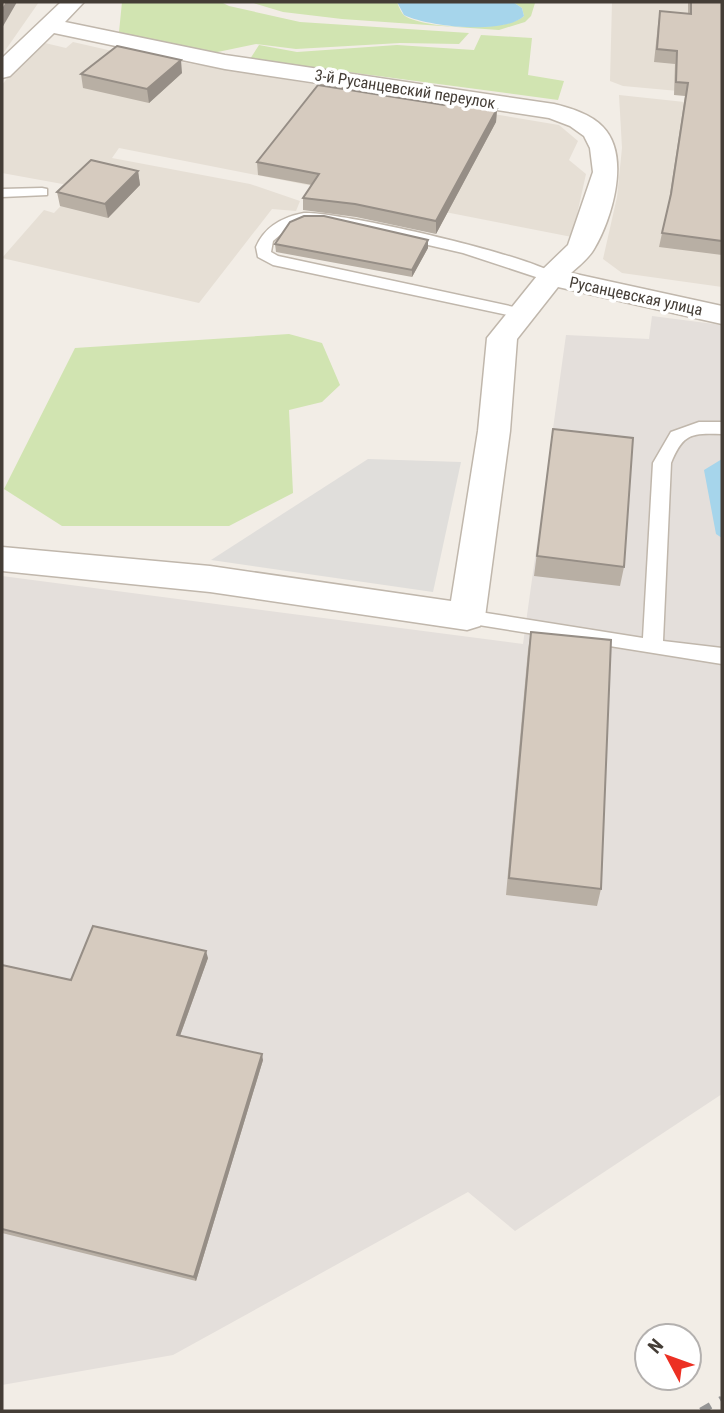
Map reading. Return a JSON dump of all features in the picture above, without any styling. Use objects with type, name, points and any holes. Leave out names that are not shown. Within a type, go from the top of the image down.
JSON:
[{"type":"street","points":[[2,71],[73,2]]},
{"type":"street","name":"3-й Русанцевский переулок","points":[[51,26],[225,62],[554,111],[579,121],[594,132],[603,148],[606,172],[581,248],[551,277],[502,338],[494,431],[467,617]]},
{"type":"street","name":"Русанцевская улица","points":[[551,277],[722,315]]},
{"type":"street","points":[[2,559],[210,579],[467,617]]},
{"type":"lane","points":[[2,193],[42,191]]},
{"type":"lane","points":[[522,313],[273,260],[262,254],[262,248],[286,222],[304,217],[335,218],[500,257],[551,277]]},
{"type":"lane","points":[[653,647],[662,463],[670,441],[692,427],[722,428]]},
{"type":"lane","points":[[467,617],[722,656]]},
{"type":"shaded area","points":[[2,2],[39,2],[2,55]]},
{"type":"shaded area","points":[[612,2],[722,2],[722,95],[623,86],[610,81]]},
{"type":"shaded area","points":[[73,42],[559,125],[578,141],[569,160],[586,174],[572,237],[119,148],[112,158],[250,184],[300,201],[296,211],[272,209],[199,303],[2,258],[44,210],[54,213],[79,187],[2,173],[2,85],[15,68],[45,43],[66,48]]},
{"type":"shaded area","points":[[619,95],[722,106],[722,287],[622,273],[603,259],[617,197],[622,148]]},
{"type":"shaded area","points":[[652,316],[722,325],[722,1094],[515,1231],[468,1192],[173,1355],[2,1385],[2,576],[523,644],[566,335],[649,339]]},
{"type":"shaded area","points":[[368,459],[461,462],[433,592],[211,560]]},
{"type":"green space","points":[[122,2],[221,2],[300,22],[469,33],[459,44],[400,43],[296,49],[256,44],[208,54],[119,32]]},
{"type":"green space","points":[[250,2],[397,2],[404,15],[415,20],[466,27],[501,25],[515,21],[524,16],[522,8],[513,2],[535,3],[531,16],[525,22],[499,30],[342,19],[283,12]]},
{"type":"green space","points":[[481,35],[532,38],[528,75],[564,81],[558,100],[250,59],[259,45],[297,52],[397,45],[474,50]]},
{"type":"green space","points":[[289,334],[322,343],[340,385],[322,402],[289,410],[293,493],[229,526],[62,526],[4,489],[75,348]]},
{"type":"water","points":[[397,2],[513,2],[522,8],[524,16],[500,26],[448,26],[404,15]]},
{"type":"water","points":[[722,459],[722,538],[716,534],[704,470]]},
{"type":"building","points":[[691,2],[722,2],[722,241],[662,233],[671,194],[688,83],[676,82],[677,51],[657,49],[660,11],[691,14]]},
{"type":"building","points":[[117,46],[181,60],[147,89],[81,74]]},
{"type":"building","points":[[318,85],[444,105],[446,101],[497,109],[436,221],[355,204],[303,198],[319,174],[257,162]]},
{"type":"building","points":[[91,160],[138,171],[105,204],[57,192]]},
{"type":"building","points":[[304,216],[324,216],[428,240],[412,270],[275,244],[290,222]]},
{"type":"building","points":[[553,429],[633,438],[624,567],[537,556]]},
{"type":"building","points":[[531,632],[611,640],[601,889],[509,878]]},
{"type":"building","points":[[93,926],[206,951],[177,1035],[262,1054],[194,1277],[2,1229],[2,965],[71,980]]},
{"type":"railway","points":[[701,1411],[722,1399]]}]
